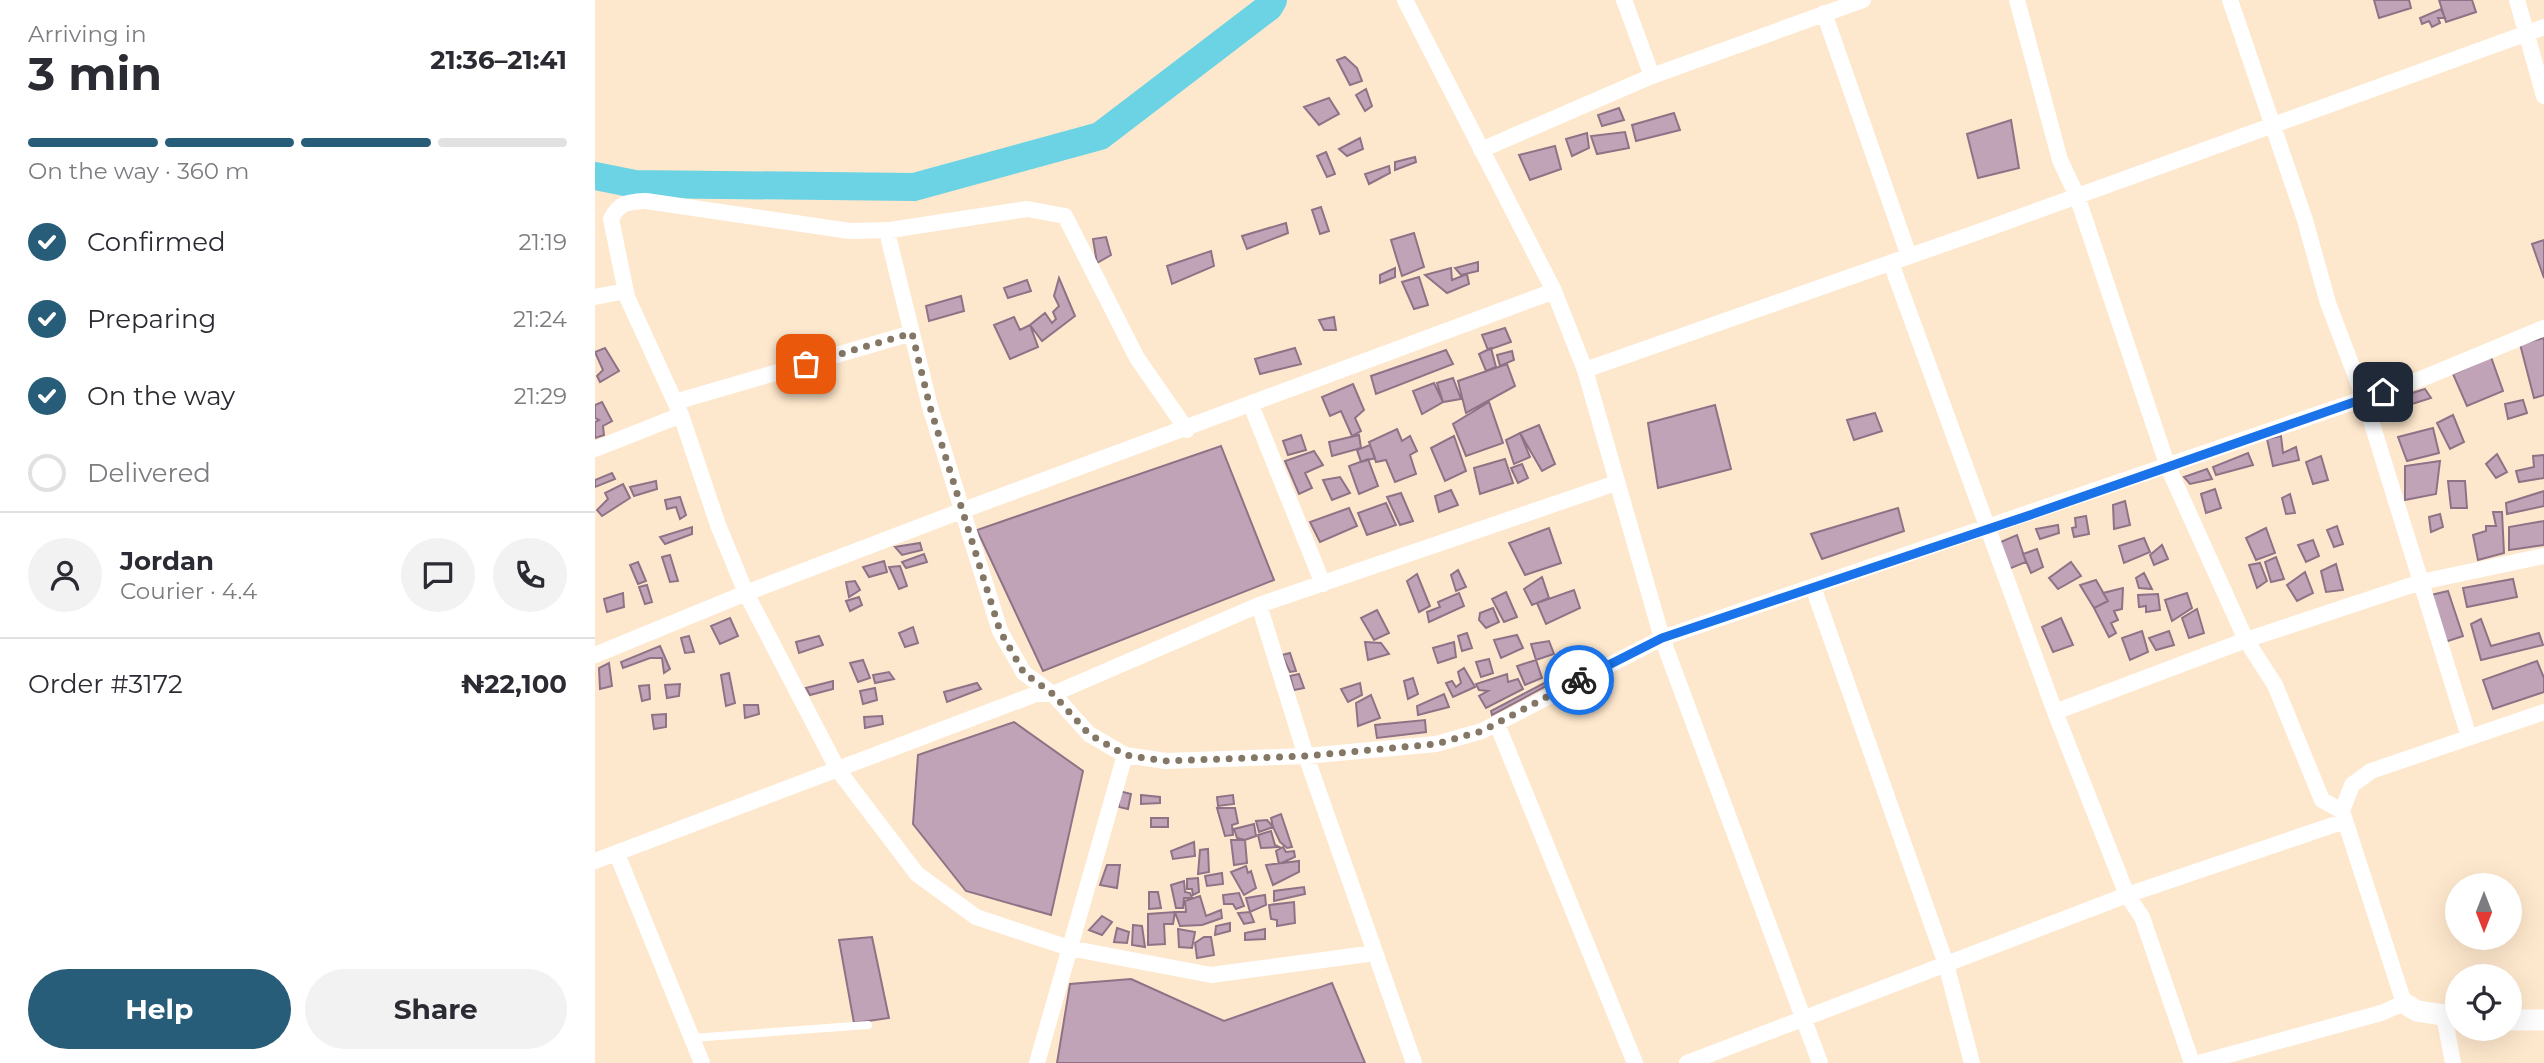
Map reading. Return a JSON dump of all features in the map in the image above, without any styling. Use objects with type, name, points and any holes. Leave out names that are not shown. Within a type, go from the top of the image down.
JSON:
[{"type":"street","points":[[1405,0],[1554,292],[1585,370],[1662,638],[1820,1063]]},
{"type":"street","points":[[1624,0],[1652,76]]},
{"type":"street","points":[[1481,150],[1652,76],[1831,7],[1863,0]]},
{"type":"street","points":[[2017,0],[2060,159],[2077,196],[2168,467],[2246,640],[2275,685],[2322,800],[2343,816]]},
{"type":"street","points":[[2230,0],[2272,123],[2328,303],[2364,398],[2469,737]]},
{"type":"street","points":[[2517,0],[2544,96]]},
{"type":"street","points":[[1831,7],[1909,256]]},
{"type":"street","points":[[1585,370],[1891,263],[2272,123],[2544,27]]},
{"type":"street","points":[[1187,430],[1137,358],[1065,216],[1027,209],[890,230],[850,231],[684,205],[626,202],[616,209],[611,219],[626,291],[678,408],[718,525],[746,593],[838,770],[917,874],[976,917],[1069,948],[1211,975],[1375,953]]},
{"type":"street","points":[[890,230],[889,240],[912,333],[961,511],[1000,631],[1024,673],[1053,694],[1089,734],[1125,755],[1165,761],[1306,756],[1436,744],[1482,731],[1662,638],[2421,379],[2544,328]]},
{"type":"street","points":[[1891,263],[2055,712],[2127,895],[2141,918],[2202,1062],[2381,1013],[2404,1003]]},
{"type":"street","points":[[595,297],[626,291]]},
{"type":"street","points":[[595,655],[746,593],[961,511],[1187,430],[1554,292]]},
{"type":"street","points":[[595,449],[678,408],[912,333]]},
{"type":"street","points":[[1251,405],[1323,583]]},
{"type":"street","points":[[595,861],[1036,694],[1053,694],[1259,605],[1616,483]]},
{"type":"street","points":[[2055,712],[2246,640],[2421,582],[2544,556]]},
{"type":"street","points":[[1813,587],[1946,964],[1972,1063]]},
{"type":"street","points":[[1259,605],[1306,756],[1413,1063]]},
{"type":"street","points":[[2445,1015],[2417,1011],[2404,1003],[2343,816],[2352,785],[2371,771],[2544,712]]},
{"type":"street","points":[[1497,724],[1635,1063]]},
{"type":"street","points":[[1037,1063],[1125,755]]},
{"type":"street","points":[[1687,1063],[2127,895],[2343,816]]},
{"type":"street","points":[[617,854],[702,1063]]},
{"type":"street","points":[[2522,1020],[2544,1020]]},
{"type":"street","points":[[2451,1041],[2452,1063]]},
{"type":"lane","points":[[692,1038],[868,1025]]},
{"type":"building","points":[[2374,0],[2409,0],[2411,8],[2379,18]]},
{"type":"building","points":[[2439,0],[2472,0],[2476,12],[2446,22]]},
{"type":"building","points":[[2441,9],[2445,18],[2438,18],[2440,23],[2432,27],[2429,21],[2422,24],[2420,18]]},
{"type":"building","points":[[1345,57],[1357,68],[1362,81],[1350,85],[1337,60]]},
{"type":"building","points":[[1366,89],[1372,106],[1365,111],[1356,95]]},
{"type":"building","points":[[1329,98],[1339,114],[1319,125],[1304,107]]},
{"type":"building","points":[[1619,108],[1624,120],[1602,126],[1598,115]]},
{"type":"building","points":[[1674,113],[1680,130],[1636,141],[1632,125]]},
{"type":"building","points":[[2011,120],[2019,168],[1978,178],[1967,134]]},
{"type":"building","points":[[1625,132],[1629,148],[1597,154],[1591,136]]},
{"type":"building","points":[[1587,133],[1589,148],[1572,156],[1566,139]]},
{"type":"building","points":[[1360,138],[1363,149],[1347,156],[1339,149]]},
{"type":"building","points":[[1555,146],[1561,169],[1530,180],[1519,155]]},
{"type":"building","points":[[1326,152],[1335,174],[1327,177],[1317,156]]},
{"type":"building","points":[[1415,157],[1416,162],[1395,170],[1395,162]]},
{"type":"building","points":[[1389,166],[1390,173],[1369,184],[1365,174]]},
{"type":"building","points":[[1321,207],[1329,231],[1320,234],[1312,210]]},
{"type":"building","points":[[1286,223],[1288,233],[1247,249],[1242,236]]},
{"type":"building","points":[[1414,233],[1424,267],[1402,276],[1391,240]]},
{"type":"building","points":[[1106,237],[1111,255],[1097,263],[1093,239]]},
{"type":"building","points":[[2544,240],[2544,278],[2532,244]]},
{"type":"building","points":[[1211,251],[1214,266],[1172,284],[1167,266]]},
{"type":"building","points":[[1478,262],[1478,271],[1461,275],[1455,268]]},
{"type":"building","points":[[1395,268],[1395,277],[1380,283],[1380,275]]},
{"type":"building","points":[[1451,268],[1452,280],[1467,274],[1469,284],[1447,293],[1425,275]]},
{"type":"building","points":[[1419,277],[1428,305],[1414,309],[1402,282]]},
{"type":"building","points":[[1059,278],[1075,316],[1042,341],[1030,325],[1045,313],[1052,323],[1056,319],[1053,312],[1059,306],[1054,296]]},
{"type":"building","points":[[1027,280],[1031,291],[1008,298],[1004,288]]},
{"type":"building","points":[[961,296],[964,311],[929,321],[926,306]]},
{"type":"building","points":[[1014,317],[1020,330],[1030,325],[1038,347],[1010,359],[994,325]]},
{"type":"building","points":[[1334,317],[1336,330],[1324,330],[1319,320]]},
{"type":"building","points":[[1505,328],[1511,342],[1488,350],[1482,335]]},
{"type":"building","points":[[2544,338],[2544,395],[2534,398],[2520,344]]},
{"type":"building","points":[[605,348],[619,371],[600,382],[597,376],[603,370],[595,352]]},
{"type":"building","points":[[1295,348],[1301,364],[1260,374],[1255,359]]},
{"type":"building","points":[[1491,348],[1496,367],[1486,371],[1479,354]]},
{"type":"building","points":[[1446,350],[1453,364],[1376,394],[1371,376]]},
{"type":"building","points":[[1512,351],[1514,360],[1500,366],[1497,355]]},
{"type":"building","points":[[2491,357],[2503,391],[2467,406],[2453,374]]},
{"type":"building","points":[[1507,364],[1515,386],[1466,413],[1458,381]]},
{"type":"building","points":[[1453,378],[1461,399],[1443,402],[1437,383]]},
{"type":"building","points":[[1434,383],[1443,402],[1422,414],[1413,391]]},
{"type":"building","points":[[1353,384],[1364,410],[1355,418],[1361,431],[1352,436],[1341,411],[1330,416],[1322,397]]},
{"type":"building","points":[[2425,389],[2431,398],[2412,404],[2409,394]]},
{"type":"building","points":[[2523,400],[2527,413],[2508,419],[2505,404]]},
{"type":"building","points":[[602,402],[612,421],[603,426],[604,435],[595,438],[595,422],[599,420],[595,418],[595,405]]},
{"type":"building","points":[[1489,402],[1503,443],[1466,456],[1453,424]]},
{"type":"building","points":[[1715,405],[1731,469],[1658,488],[1648,423]]},
{"type":"building","points":[[1875,413],[1882,431],[1854,440],[1847,420]]},
{"type":"building","points":[[2453,415],[2464,442],[2450,449],[2437,423]]},
{"type":"building","points":[[1539,425],[1555,464],[1542,471],[1520,433]]},
{"type":"building","points":[[2433,428],[2439,453],[2407,461],[2398,437]]},
{"type":"building","points":[[1397,429],[1402,441],[1410,436],[1417,451],[1410,455],[1416,474],[1395,482],[1386,460],[1376,462],[1369,442]]},
{"type":"building","points":[[1520,433],[1530,457],[1514,464],[1506,440]]},
{"type":"building","points":[[1301,435],[1306,450],[1288,455],[1283,441]]},
{"type":"building","points":[[1359,435],[1361,448],[1332,456],[1329,442]]},
{"type":"building","points":[[1454,436],[1466,471],[1445,481],[1431,448]]},
{"type":"building","points":[[2281,436],[2283,453],[2296,447],[2299,460],[2273,466],[2267,439]]},
{"type":"building","points":[[1370,445],[1375,458],[1361,462],[1357,450]]},
{"type":"building","points":[[1221,446],[1274,580],[1043,671],[977,530]]},
{"type":"building","points":[[1314,451],[1323,465],[1305,473],[1312,488],[1299,494],[1285,461]]},
{"type":"building","points":[[2248,453],[2253,465],[2216,475],[2213,467]]},
{"type":"building","points":[[2497,454],[2507,472],[2496,478],[2486,464]]},
{"type":"building","points":[[2544,455],[2544,478],[2519,482],[2516,471],[2534,467],[2533,456]]},
{"type":"building","points":[[2321,456],[2328,480],[2313,484],[2306,462]]},
{"type":"building","points":[[1368,459],[1378,486],[1359,494],[1349,466]]},
{"type":"building","points":[[1505,459],[1513,483],[1480,494],[1474,468]]},
{"type":"building","points":[[2440,461],[2436,494],[2405,500],[2405,466]]},
{"type":"building","points":[[1522,464],[1528,478],[1518,483],[1511,468]]},
{"type":"building","points":[[2207,469],[2212,479],[2190,484],[2184,477]]},
{"type":"building","points":[[612,473],[615,479],[595,487],[595,480]]},
{"type":"building","points":[[1340,477],[1350,493],[1332,500],[1323,480]]},
{"type":"building","points":[[656,481],[657,489],[634,496],[630,487]]},
{"type":"building","points":[[2448,481],[2465,481],[2467,508],[2451,508]]},
{"type":"building","points":[[623,484],[630,498],[602,516],[597,510],[608,499],[605,493]]},
{"type":"building","points":[[2215,489],[2221,508],[2206,513],[2201,494]]},
{"type":"building","points":[[1451,490],[1458,505],[1439,512],[1435,496]]},
{"type":"building","points":[[2544,491],[2544,506],[2507,514],[2506,503]]},
{"type":"building","points":[[1401,493],[1413,521],[1400,525],[1387,497]]},
{"type":"building","points":[[2290,494],[2295,513],[2286,514],[2282,498]]},
{"type":"building","points":[[680,497],[686,515],[680,519],[676,507],[667,509],[665,500]]},
{"type":"building","points":[[2125,501],[2130,525],[2114,529],[2113,505]]},
{"type":"building","points":[[1386,503],[1396,525],[1367,535],[1358,513]]},
{"type":"building","points":[[1349,508],[1357,526],[1320,542],[1310,522]]},
{"type":"building","points":[[1898,508],[1904,531],[1822,559],[1811,534]]},
{"type":"building","points":[[2493,512],[2502,512],[2504,553],[2478,560],[2473,535],[2486,531],[2486,526],[2496,526]]},
{"type":"building","points":[[2440,514],[2443,527],[2431,532],[2429,517]]},
{"type":"building","points":[[2086,516],[2089,534],[2074,537],[2072,528],[2076,527],[2075,518]]},
{"type":"building","points":[[2544,521],[2544,545],[2509,550],[2509,527]]},
{"type":"building","points":[[2058,525],[2059,533],[2040,539],[2036,529]]},
{"type":"building","points":[[2337,526],[2343,544],[2334,547],[2327,530]]},
{"type":"building","points":[[692,527],[692,534],[665,544],[660,537]]},
{"type":"building","points":[[1549,528],[1561,563],[1525,575],[1509,543]]},
{"type":"building","points":[[2266,528],[2275,553],[2256,560],[2246,538]]},
{"type":"building","points":[[2017,535],[2026,562],[2006,570],[1996,544]]},
{"type":"building","points":[[2144,538],[2150,552],[2124,563],[2119,546]]},
{"type":"building","points":[[2313,540],[2319,556],[2306,562],[2298,545]]},
{"type":"building","points":[[920,543],[922,550],[902,555],[895,547]]},
{"type":"building","points":[[2162,545],[2168,559],[2154,565],[2150,555]]},
{"type":"building","points":[[2037,549],[2043,567],[2031,573],[2023,554]]},
{"type":"building","points":[[924,554],[927,562],[906,568],[902,562]]},
{"type":"building","points":[[670,555],[678,581],[670,582],[662,557]]},
{"type":"building","points":[[2276,557],[2284,579],[2271,582],[2265,562]]},
{"type":"building","points":[[884,561],[887,572],[869,577],[863,567]]},
{"type":"building","points":[[638,562],[646,581],[638,584],[630,565]]},
{"type":"building","points":[[2071,562],[2081,576],[2058,589],[2049,578]]},
{"type":"building","points":[[2260,563],[2267,581],[2257,588],[2249,565]]},
{"type":"building","points":[[2336,564],[2343,590],[2326,592],[2321,571]]},
{"type":"building","points":[[900,566],[907,586],[899,589],[889,567]]},
{"type":"building","points":[[1458,570],[1466,587],[1456,591],[1451,575]]},
{"type":"building","points":[[2305,572],[2313,593],[2297,601],[2287,585]]},
{"type":"building","points":[[2144,573],[2152,589],[2139,588],[2136,578]]},
{"type":"building","points":[[1417,574],[1430,606],[1419,612],[1407,581]]},
{"type":"building","points":[[1542,577],[1549,598],[1532,605],[1524,589]]},
{"type":"building","points":[[2513,579],[2517,597],[2467,607],[2463,588]]},
{"type":"building","points":[[2096,580],[2108,601],[2094,608],[2080,585]]},
{"type":"building","points":[[855,581],[860,590],[849,597],[846,582]]},
{"type":"building","points":[[647,585],[652,602],[645,604],[639,587]]},
{"type":"building","points":[[2123,588],[2122,609],[2114,611],[2118,620],[2111,623],[2116,633],[2109,637],[2094,608],[2108,601],[2103,593]]},
{"type":"building","points":[[1574,590],[1580,608],[1546,624],[1537,603]]},
{"type":"building","points":[[2448,591],[2463,636],[2445,642],[2431,595]]},
{"type":"building","points":[[1506,592],[1517,617],[1504,622],[1492,599]]},
{"type":"building","points":[[623,593],[624,607],[607,612],[604,599]]},
{"type":"building","points":[[1459,593],[1464,606],[1429,622],[1427,612],[1440,607],[1438,602]]},
{"type":"building","points":[[2187,593],[2192,608],[2172,621],[2165,600]]},
{"type":"building","points":[[2158,594],[2160,610],[2146,612],[2146,606],[2139,607],[2138,595]]},
{"type":"building","points":[[859,597],[862,605],[850,611],[846,601]]},
{"type":"building","points":[[1493,608],[1499,622],[1486,628],[1479,620],[1480,613]]},
{"type":"building","points":[[2197,609],[2204,633],[2189,638],[2182,618]]},
{"type":"building","points":[[1377,610],[1389,633],[1374,640],[1361,618]]},
{"type":"building","points":[[730,618],[738,636],[720,644],[711,626]]},
{"type":"building","points":[[2061,618],[2073,645],[2053,652],[2042,627]]},
{"type":"building","points":[[2481,619],[2491,646],[2539,633],[2543,645],[2481,660],[2471,624]]},
{"type":"building","points":[[913,627],[918,643],[905,647],[899,633]]},
{"type":"building","points":[[2142,631],[2148,652],[2130,660],[2122,638]]},
{"type":"building","points":[[2169,631],[2174,645],[2156,650],[2149,638]]},
{"type":"building","points":[[1467,633],[1472,648],[1462,651],[1458,636]]},
{"type":"building","points":[[1517,635],[1523,648],[1501,658],[1494,640]]},
{"type":"building","points":[[689,636],[694,652],[685,653],[681,638]]},
{"type":"building","points":[[819,636],[823,645],[799,653],[796,642]]},
{"type":"building","points":[[1549,641],[1554,654],[1536,660],[1531,644]]},
{"type":"building","points":[[1365,642],[1381,643],[1389,654],[1368,660]]},
{"type":"building","points":[[1454,642],[1456,657],[1438,663],[1433,648]]},
{"type":"building","points":[[660,646],[670,669],[664,673],[662,658],[650,658],[623,668],[621,662]]},
{"type":"building","points":[[1290,653],[1296,671],[1290,672],[1282,655]]},
{"type":"building","points":[[1489,659],[1493,673],[1481,677],[1476,662]]},
{"type":"building","points":[[863,660],[870,678],[858,682],[850,663]]},
{"type":"building","points":[[1536,660],[1542,678],[1525,685],[1517,666]]},
{"type":"building","points":[[2537,661],[2544,678],[2544,692],[2493,709],[2483,680]]},
{"type":"building","points":[[609,663],[612,686],[600,689],[599,668]]},
{"type":"building","points":[[1464,668],[1475,687],[1453,697],[1446,683],[1452,681],[1456,687],[1461,683],[1458,672]]},
{"type":"building","points":[[889,672],[894,679],[875,683],[873,675]]},
{"type":"building","points":[[729,673],[735,703],[726,706],[721,675]]},
{"type":"building","points":[[1299,674],[1304,688],[1294,690],[1290,676]]},
{"type":"building","points":[[1507,674],[1508,682],[1518,679],[1523,689],[1486,708],[1479,696],[1488,691],[1479,690],[1476,684]]},
{"type":"building","points":[[1413,678],[1418,694],[1408,699],[1404,681]]},
{"type":"building","points":[[833,681],[833,689],[810,695],[806,688]]},
{"type":"building","points":[[1548,681],[1550,684],[1492,715],[1491,711]]},
{"type":"building","points":[[977,683],[981,689],[947,702],[944,692]]},
{"type":"building","points":[[1360,683],[1362,695],[1348,702],[1341,689]]},
{"type":"building","points":[[680,684],[679,696],[667,698],[665,685]]},
{"type":"building","points":[[649,685],[650,699],[642,701],[639,686]]},
{"type":"building","points":[[875,688],[877,700],[863,704],[860,691]]},
{"type":"building","points":[[1444,694],[1449,707],[1418,715],[1417,706]]},
{"type":"building","points":[[1371,695],[1380,718],[1358,726],[1356,703]]},
{"type":"building","points":[[744,705],[758,705],[759,714],[745,718]]},
{"type":"building","points":[[666,714],[666,727],[654,729],[652,715]]},
{"type":"building","points":[[882,716],[883,724],[865,728],[864,717]]},
{"type":"building","points":[[1425,720],[1426,732],[1377,738],[1375,725]]},
{"type":"building","points":[[1014,722],[1083,771],[1051,915],[966,891],[913,824],[918,755]]},
{"type":"building","points":[[1119,791],[1131,794],[1128,809],[1119,807]]},
{"type":"building","points":[[1141,795],[1160,797],[1160,803],[1141,804]]},
{"type":"building","points":[[1233,795],[1234,804],[1218,806],[1217,797]]},
{"type":"building","points":[[1217,808],[1235,808],[1238,823],[1232,825],[1233,835],[1225,836]]},
{"type":"building","points":[[1281,814],[1292,847],[1287,848],[1280,842],[1273,827],[1271,818]]},
{"type":"building","points":[[1151,818],[1168,818],[1168,827],[1151,827]]},
{"type":"building","points":[[1267,820],[1273,827],[1259,832],[1256,821]]},
{"type":"building","points":[[1254,824],[1256,836],[1245,840],[1237,838],[1234,829]]},
{"type":"building","points":[[1271,831],[1275,845],[1279,847],[1261,848],[1258,835]]},
{"type":"building","points":[[1231,840],[1245,840],[1247,863],[1234,865]]},
{"type":"building","points":[[1194,842],[1195,856],[1173,859],[1171,851]]},
{"type":"building","points":[[1283,847],[1286,852],[1294,851],[1295,857],[1279,864],[1276,851]]},
{"type":"building","points":[[1208,849],[1209,872],[1198,874],[1200,850]]},
{"type":"building","points":[[1299,861],[1299,872],[1273,885],[1266,865]]},
{"type":"building","points":[[1107,865],[1120,865],[1117,888],[1100,885]]},
{"type":"building","points":[[1246,866],[1248,873],[1251,871],[1256,888],[1244,895],[1231,872]]},
{"type":"building","points":[[1222,873],[1223,884],[1207,886],[1205,876]]},
{"type":"building","points":[[1198,878],[1199,892],[1193,895],[1192,889],[1187,889],[1187,879]]},
{"type":"building","points":[[1184,881],[1185,892],[1190,893],[1192,898],[1184,898],[1183,908],[1176,908],[1171,885]]},
{"type":"building","points":[[1304,887],[1305,894],[1274,901],[1274,891]]},
{"type":"building","points":[[1149,892],[1158,892],[1161,908],[1149,909]]},
{"type":"building","points":[[1239,893],[1244,906],[1236,909],[1233,904],[1224,904],[1223,895]]},
{"type":"building","points":[[1265,895],[1266,905],[1250,912],[1246,898]]},
{"type":"building","points":[[1200,896],[1206,916],[1221,910],[1222,918],[1202,925],[1180,926],[1175,912],[1186,912],[1185,901]]},
{"type":"building","points":[[1294,902],[1295,923],[1277,926],[1277,920],[1271,919],[1269,905]]},
{"type":"building","points":[[1175,912],[1173,924],[1164,924],[1165,944],[1148,945],[1148,914]]},
{"type":"building","points":[[1250,912],[1254,922],[1244,924],[1238,913]]},
{"type":"building","points":[[1102,916],[1112,922],[1102,935],[1089,930]]},
{"type":"building","points":[[1230,923],[1230,931],[1215,935],[1216,926]]},
{"type":"building","points":[[1133,925],[1142,926],[1145,947],[1132,945]]},
{"type":"building","points":[[1117,928],[1129,932],[1127,943],[1114,942]]},
{"type":"building","points":[[1178,929],[1195,932],[1192,948],[1179,947]]},
{"type":"building","points":[[1265,929],[1265,939],[1245,940],[1245,933]]},
{"type":"building","points":[[872,937],[889,1018],[854,1023],[839,940]]},
{"type":"building","points":[[1204,937],[1211,937],[1214,955],[1197,958],[1195,943]]},
{"type":"building","points":[[1131,979],[1224,1021],[1332,983],[1365,1063],[1057,1063],[1070,984]]},
{"type":"waterway","points":[[595,176],[635,184],[914,187],[1100,136],[1269,7],[1273,0]]},
{"type":"way so far","points":[[806,364],[912,333],[930,407],[1000,631],[1024,673],[1053,694],[1089,734],[1125,755],[1165,761],[1306,756],[1436,744],[1482,731],[1579,680]]},
{"type":"route","points":[[1579,680],[1662,638],[2033,514],[2383,392]]}]
